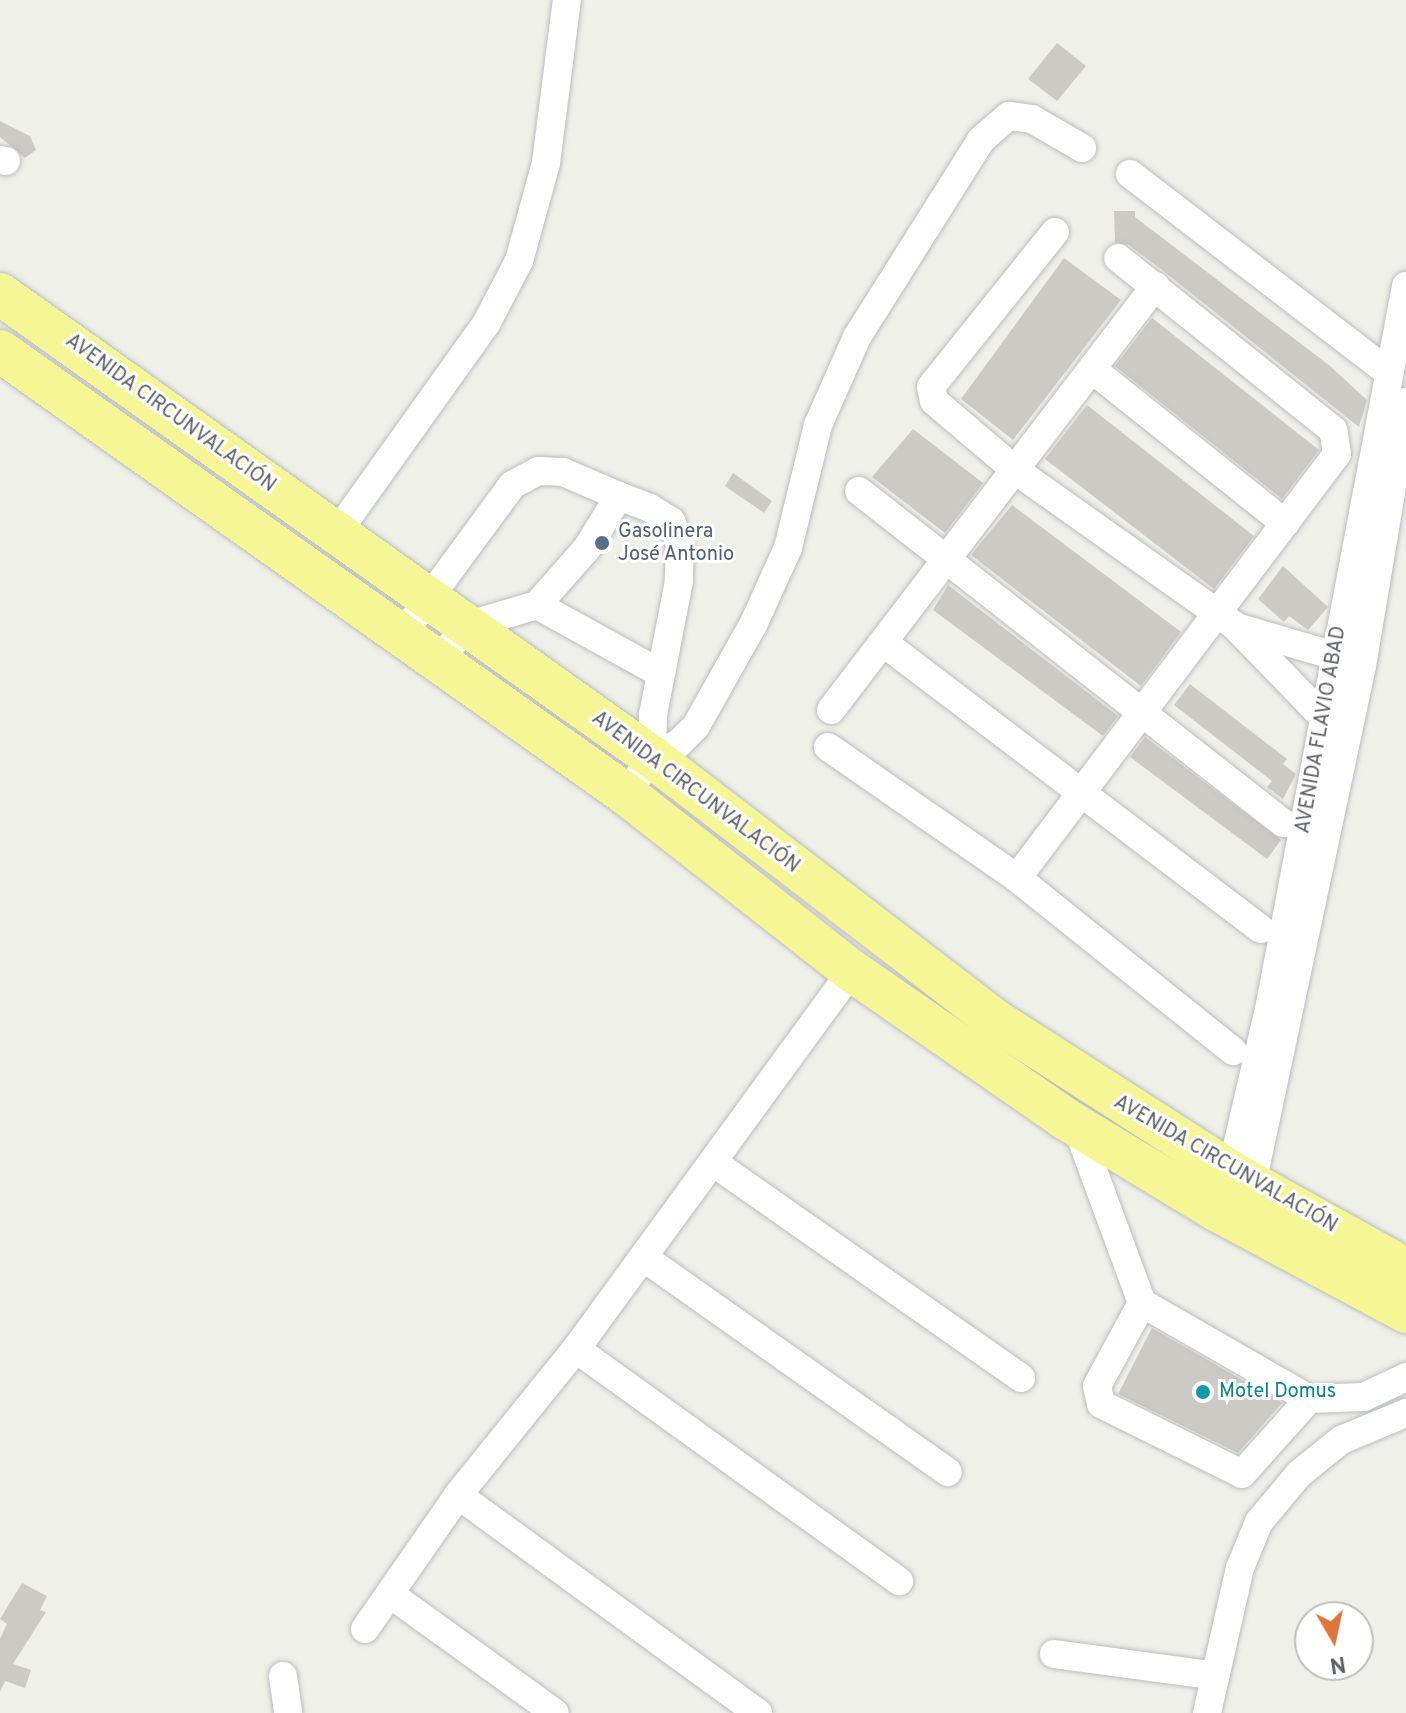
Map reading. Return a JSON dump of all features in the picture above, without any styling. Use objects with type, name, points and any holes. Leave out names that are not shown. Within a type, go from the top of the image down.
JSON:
[{"type":"highway","name":"AVENIDA CIRCUNVALACIÓN","points":[[0,294],[652,757],[993,1019],[1242,1178],[1403,1301]]},
{"type":"highway","name":"AVENIDA CIRCUNVALACIÓN","points":[[0,351],[626,794],[852,971],[1064,1118],[1216,1210],[1403,1301]]},
{"type":"highway","points":[[389,624],[414,590]]},
{"type":"highway","points":[[557,745],[585,709]]},
{"type":"highway","points":[[714,860],[742,829]]},
{"type":"street","points":[[336,534],[486,324],[519,261],[546,163],[567,0]]},
{"type":"street","points":[[626,794],[652,757],[678,744],[696,726],[753,625],[788,548],[818,425],[857,337],[981,140],[1009,116],[1032,119],[1082,148]]},
{"type":"street","points":[[1130,174],[1389,373]]},
{"type":"street","points":[[1055,232],[931,387],[934,401],[1015,470],[1226,620],[1337,723]]},
{"type":"street","points":[[1017,878],[1142,714],[1226,620],[1285,523],[1337,454],[1333,430],[1118,258]]},
{"type":"street","points":[[831,710],[1155,286]]},
{"type":"street","name":"AVENIDA FLAVIO ABAD","points":[[1337,723],[1335,654],[1406,286]]},
{"type":"street","points":[[1093,370],[1285,523]]},
{"type":"street","name":"AVENIDA FLAVIO ABAD","points":[[1242,1178],[1337,723],[1362,666],[1406,402]]},
{"type":"street","points":[[414,590],[512,485],[538,471],[563,472],[671,521],[679,538],[679,581],[660,673],[652,757]]},
{"type":"street","points":[[859,491],[1283,823]]},
{"type":"street","points":[[439,661],[466,626],[537,605],[587,548],[619,496]]},
{"type":"street","points":[[537,605],[660,673]]},
{"type":"street","points":[[1226,620],[1335,654],[1362,666]]},
{"type":"street","points":[[884,643],[1261,929]]},
{"type":"street","points":[[828,747],[1017,878],[1233,1051]]},
{"type":"street","points":[[365,1629],[458,1495],[576,1349],[852,971]]},
{"type":"street","points":[[1064,1118],[1081,1138],[1142,1303],[1309,1399],[1364,1397],[1406,1377]]},
{"type":"street","points":[[714,1163],[1021,1378]]},
{"type":"street","points":[[643,1257],[948,1472]]},
{"type":"street","points":[[1142,1303],[1097,1386],[1101,1404],[1242,1474],[1309,1399]]},
{"type":"street","points":[[576,1349],[899,1581]]},
{"type":"street","points":[[1207,1713],[1240,1568],[1259,1522],[1299,1474],[1341,1440],[1406,1413]]},
{"type":"street","points":[[458,1495],[758,1713]]},
{"type":"street","points":[[390,1594],[555,1713]]},
{"type":"street","points":[[1054,1654],[1216,1676]]},
{"type":"street","points":[[283,1676],[288,1713]]},
{"type":"building","points":[[1057,43],[1086,66],[1057,101],[1028,79]]},
{"type":"building","points":[[0,121],[30,136],[36,150],[25,158],[0,137]]},
{"type":"building","points":[[1114,211],[1135,211],[1135,217],[1330,366],[1367,400],[1359,427],[1166,273],[1129,245],[1115,242]]},
{"type":"building","points":[[1064,258],[1121,300],[1013,440],[961,399]]},
{"type":"building","points":[[1152,318],[1319,450],[1282,499],[1115,366]]},
{"type":"building","points":[[1087,405],[1254,536],[1214,589],[1045,459]]},
{"type":"building","points":[[913,429],[983,483],[945,533],[872,477]]},
{"type":"building","points":[[733,473],[772,501],[764,513],[725,486]]},
{"type":"building","points":[[1012,505],[1181,632],[1141,686],[971,555]]},
{"type":"building","points":[[1283,566],[1328,607],[1308,630],[1289,616],[1284,622],[1258,599]]},
{"type":"building","points":[[948,585],[1118,716],[1103,736],[933,610]]},
{"type":"building","points":[[1190,684],[1287,759],[1283,764],[1296,774],[1283,799],[1267,787],[1272,781],[1174,705]]},
{"type":"building","points":[[1145,737],[1281,840],[1267,859],[1130,757]]},
{"type":"building","name":"Motel Domus","points":[[1152,1328],[1282,1403],[1238,1453],[1118,1394]]},
{"type":"building","points":[[22,1583],[47,1596],[40,1610],[46,1612],[13,1664],[31,1670],[25,1688],[5,1681],[0,1692],[0,1639],[7,1624],[0,1619]]},
{"type":"place","name":"Gasolinera José Antonio","points":[[602,543]]},
{"type":"place","name":"Motel Domus","points":[[1203,1392]]}]
